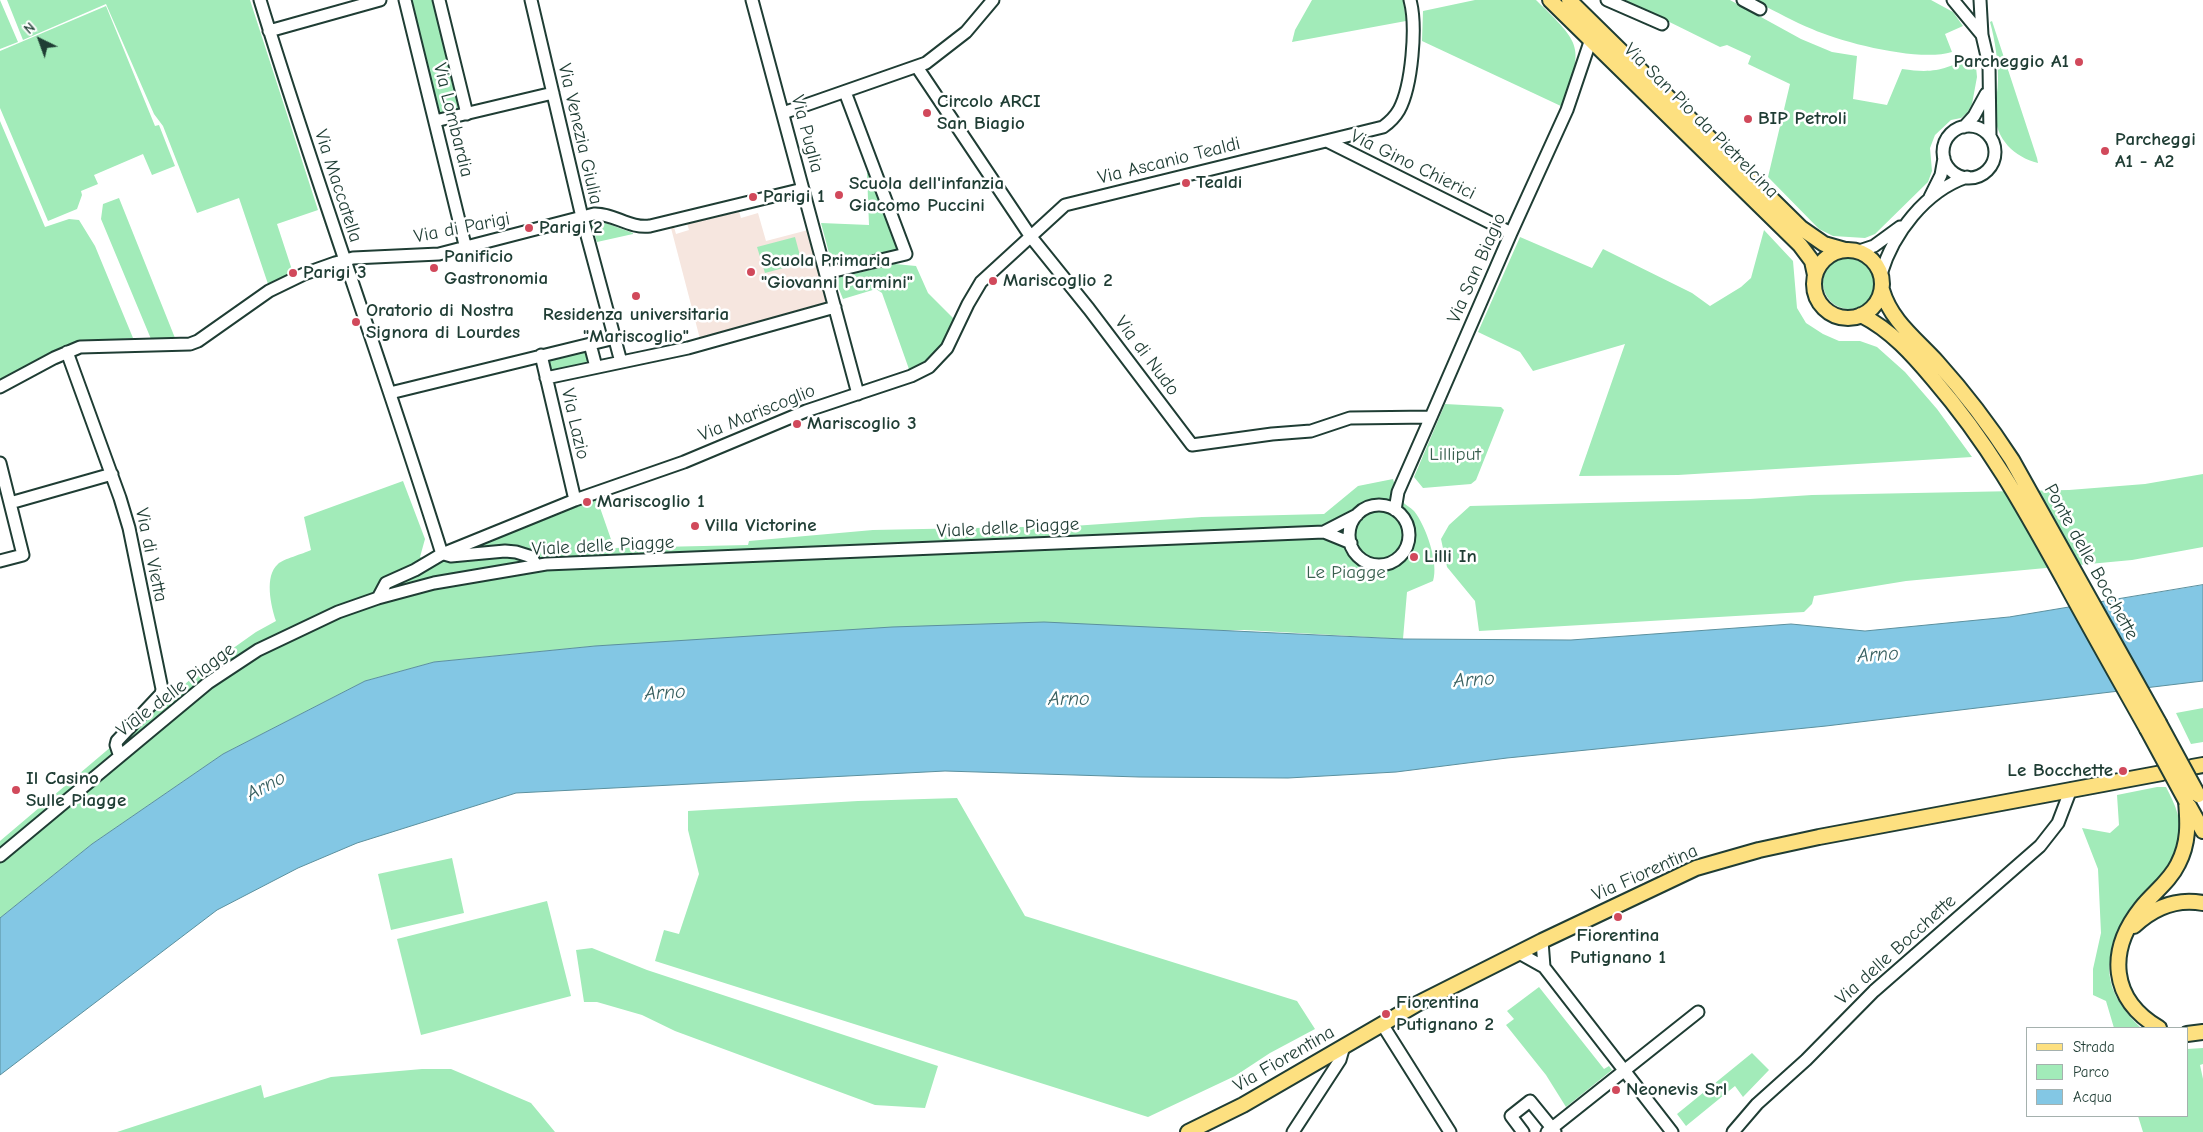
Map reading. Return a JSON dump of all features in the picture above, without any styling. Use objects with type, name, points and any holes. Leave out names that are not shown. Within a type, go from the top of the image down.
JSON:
[{"type":"main road","name":"Via San Pio da Pietrelcina","points":[[1550,0],[1800,245],[1812,262],[1815,275]]},
{"type":"main road","name":"Via San Pio da Pietrelcina","points":[[1569,0],[1801,228],[1824,244],[1852,250]]},
{"type":"main road","points":[[1852,250],[1870,258],[1881,274],[1882,290],[1886,305],[1893,317],[1938,363],[1980,426],[1905,348],[1875,322],[1861,315],[1840,317],[1826,310],[1816,297],[1815,275],[1826,258],[1852,250]]},
{"type":"main road","points":[[1861,315],[1874,305],[1882,290]]},
{"type":"main road","name":"Ponte delle Bocchette","points":[[1980,426],[2021,475],[2153,726]]},
{"type":"main road","points":[[2153,726],[2186,800],[2203,831]]},
{"type":"main road","points":[[2153,726],[2203,804]]},
{"type":"main road","name":"Via Fiorentina","points":[[1188,1132],[1243,1105],[1382,1024],[1519,952],[1669,880],[1727,858],[1819,837],[2162,773]]},
{"type":"main road","points":[[2158,1027],[2134,1009],[2121,986],[2118,957],[2126,933],[2142,907],[2173,873],[2182,856],[2188,828],[2186,800]]},
{"type":"main road","points":[[2126,933],[2157,908],[2186,902],[2203,903]]},
{"type":"main road","points":[[2188,1034],[2203,1032]]},
{"type":"street","name":"Via Maccatella","points":[[260,0],[344,261],[390,393],[442,554]]},
{"type":"street","points":[[269,31],[380,0]]},
{"type":"street","name":"Via Lombardia","points":[[405,0],[466,249]]},
{"type":"street","points":[[439,0],[467,114]]},
{"type":"street","name":"Via Venezia Giulia","points":[[531,0],[582,217],[621,362]]},
{"type":"street","name":"Via Puglia","points":[[752,0],[858,394]]},
{"type":"street","points":[[783,113],[917,67],[932,59],[966,32],[993,0]]},
{"type":"street","name":"Via Ascanio Tealdi","points":[[1030,237],[1059,210],[1069,204],[1384,127],[1394,119],[1404,97],[1413,45],[1414,19],[1410,0]]},
{"type":"street","points":[[1607,0],[1662,24]]},
{"type":"street","points":[[1743,0],[1760,9]]},
{"type":"street","points":[[1953,0],[1982,35]]},
{"type":"street","points":[[1881,274],[1888,252],[1912,218],[1928,201],[1950,184],[1982,174],[1992,163],[1994,147],[1990,137],[1989,66],[1982,35],[1980,0]]},
{"type":"street","name":"Via San Biagio","points":[[1395,510],[1398,492],[1430,417],[1511,233],[1558,133],[1591,39]]},
{"type":"street","name":"Via di Nudo","points":[[917,67],[1030,237],[1094,316],[1192,446],[1272,434],[1311,431],[1350,418],[1430,417]]},
{"type":"street","points":[[1964,127],[1981,106],[1988,90]]},
{"type":"street","points":[[826,273],[906,254],[845,92]]},
{"type":"street","points":[[435,121],[552,93]]},
{"type":"street","points":[[1928,201],[1938,182],[1946,140],[1953,131],[1964,127],[1976,127],[1990,137]]},
{"type":"street","name":"Via Gino Chierici","points":[[1327,141],[1511,233]]},
{"type":"street","points":[[1944,158],[1952,172],[1967,178]]},
{"type":"street","name":"Via di Parigi","points":[[0,387],[67,352],[90,346],[194,343],[206,337],[269,291],[304,274],[353,258],[435,255],[466,249],[582,217],[602,214],[634,226],[646,227],[803,189]]},
{"type":"street","points":[[1852,250],[1881,241],[1912,218]]},
{"type":"street","name":"Via Mariscoglio","points":[[442,554],[575,500],[684,462],[799,414],[912,376],[932,364],[947,348],[981,282],[1030,237]]},
{"type":"street","points":[[546,378],[713,342],[835,307]]},
{"type":"street","points":[[390,393],[614,338]]},
{"type":"street","points":[[590,344],[596,367]]},
{"type":"street","name":"Via di Vietta","points":[[67,352],[112,474],[129,528],[162,689],[161,694],[117,741],[116,745],[120,754]]},
{"type":"street","name":"Via Lazio","points":[[540,355],[575,500]]},
{"type":"street","points":[[0,463],[23,555],[0,561]]},
{"type":"street","points":[[10,503],[112,474]]},
{"type":"street","points":[[1383,505],[1395,510],[1405,520],[1409,536],[1407,546],[1398,558],[1384,564],[1372,564],[1356,554],[1351,544],[1350,530],[1357,515],[1374,506],[1383,505]]},
{"type":"street","name":"Viale delle Piagge","points":[[0,856],[120,754],[208,683],[258,650],[338,612],[378,598],[434,583],[535,565],[1324,532],[1357,515]]},
{"type":"street","name":"Viale delle Piagge","points":[[1324,532],[1351,544]]},
{"type":"street","points":[[378,598],[386,583],[415,570],[442,554],[451,556],[516,552],[532,557],[535,565]]},
{"type":"street","name":"Via delle Bocchette","points":[[1733,1132],[1757,1104],[1806,1060],[1874,991],[2040,846],[2058,824],[2071,789]]},
{"type":"street","points":[[1542,941],[1544,967]]},
{"type":"street","points":[[1519,952],[1544,967],[1672,1132]]},
{"type":"street","points":[[1523,1132],[1511,1116],[1530,1101],[1551,1131],[1698,1012]]},
{"type":"street","points":[[1382,1024],[1450,1132]]},
{"type":"street","points":[[1294,1132],[1340,1060],[1344,1046]]},
{"type":"shaded area","name":"Scuola Primaria \"Giovanni Parmini\"","points":[[739,211],[741,218],[758,213],[766,241],[808,230],[828,304],[700,339],[671,228],[674,227],[676,234],[689,230],[687,223]]},
{"type":"green space","points":[[0,0],[18,42],[0,49]]},
{"type":"green space","points":[[7,0],[250,0],[318,210],[277,224],[293,273],[268,284],[239,198],[197,213],[163,126],[154,114],[106,4],[23,40]]},
{"type":"green space","points":[[412,0],[433,0],[460,109],[440,114]]},
{"type":"green space","points":[[1312,0],[1403,0],[1406,21],[1292,42],[1295,30]]},
{"type":"green space","points":[[1475,0],[1536,0],[1563,27],[1575,48],[1576,58],[1563,107],[1422,41],[1423,11]]},
{"type":"green space","points":[[1625,0],[1730,0],[1801,39],[1832,52],[1857,56],[1853,99],[1887,105],[1902,69],[1932,71],[1975,56],[1977,77],[1972,104],[1967,113],[1961,118],[1951,120],[1935,135],[1930,148],[1932,171],[1928,182],[1875,234],[1865,238],[1833,236],[1819,229],[1768,177],[1790,84],[1748,64],[1751,56],[1727,45],[1720,47]]},
{"type":"green space","points":[[1760,0],[1931,0],[1953,12],[1963,26],[1945,34],[1952,52],[1921,55],[1901,53],[1861,45],[1826,34],[1759,3]]},
{"type":"green space","points":[[106,6],[155,126],[159,125],[175,166],[152,175],[143,154],[94,175],[98,184],[81,191],[82,195],[77,209],[48,221],[0,108],[0,51]]},
{"type":"green space","points":[[1992,21],[2038,163],[2021,156],[2008,146],[1996,123],[1998,83],[1995,43],[1990,22]]},
{"type":"green space","points":[[0,121],[45,227],[69,219],[79,220],[95,246],[133,338],[81,343],[56,350],[0,379]]},
{"type":"green space","points":[[870,172],[898,250],[833,268],[821,223],[869,225],[867,173]]},
{"type":"green space","points":[[119,198],[175,338],[151,339],[101,219],[103,204]]},
{"type":"green space","points":[[600,221],[633,234],[597,242],[591,223]]},
{"type":"green space","points":[[1764,230],[1793,261],[1797,308],[1806,323],[1823,334],[1839,341],[1860,341],[1877,347],[1905,372],[1937,409],[1972,457],[1678,475],[1579,476],[1625,344],[1533,371],[1520,352],[1478,332],[1520,237],[1592,268],[1603,249],[1692,293],[1710,306],[1741,287],[1751,278]]},
{"type":"green space","points":[[795,237],[802,263],[765,273],[757,247]]},
{"type":"green space","points":[[1844,257],[1854,257],[1868,264],[1875,278],[1875,288],[1868,302],[1854,309],[1844,309],[1834,305],[1827,298],[1823,288],[1823,278],[1827,268],[1834,261]]},
{"type":"green space","points":[[895,264],[916,266],[928,293],[955,320],[938,351],[910,372],[882,293],[876,289],[843,299],[836,282],[837,278]]},
{"type":"green space","points":[[588,349],[591,363],[550,371],[547,359]]},
{"type":"green space","name":"Lilliput","points":[[1445,404],[1501,407],[1504,410],[1476,480],[1471,484],[1423,488],[1414,477]]},
{"type":"green space","points":[[2203,474],[2203,547],[2132,560],[1906,581],[1814,596],[1812,604],[1804,612],[1479,631],[1475,601],[1447,567],[1441,539],[1449,525],[1470,506],[1750,499],[1812,495],[2069,490],[2145,484]]},
{"type":"green space","name":"Le Piagge","points":[[1393,479],[1402,501],[1414,511],[1423,526],[1433,555],[1434,565],[1433,581],[1407,592],[1403,639],[1244,630],[595,646],[434,662],[365,681],[223,754],[92,844],[0,918],[0,841],[198,673],[256,632],[276,621],[270,591],[271,576],[274,569],[281,562],[311,550],[304,517],[403,481],[425,539],[420,557],[435,564],[452,559],[458,552],[597,499],[614,548],[748,545],[749,541],[873,530],[1073,526],[1202,517],[1324,514],[1358,486]]},
{"type":"green space","points":[[2203,708],[2203,742],[2191,744],[2176,713]]},
{"type":"green space","points":[[2166,787],[2178,813],[2181,835],[2177,853],[2172,863],[2130,919],[2119,936],[2112,953],[2110,970],[2113,988],[2123,1007],[2140,1027],[2114,1027],[2106,1001],[2093,995],[2093,969],[2101,933],[2098,869],[2082,828],[2110,833],[2119,825],[2117,795]]},
{"type":"green space","points":[[957,798],[1025,916],[1297,1001],[1315,1029],[1270,1053],[1235,1076],[1148,1117],[655,961],[664,930],[679,934],[699,874],[688,830],[688,811],[858,801]]},
{"type":"green space","points":[[452,858],[464,913],[391,930],[378,874]]},
{"type":"green space","points":[[547,901],[571,996],[421,1035],[397,939]]},
{"type":"green space","points":[[592,948],[647,970],[938,1066],[925,1108],[875,1105],[675,1031],[642,1015],[597,1002],[584,1002],[576,950]]},
{"type":"green space","points":[[1539,987],[1604,1069],[1609,1066],[1612,1070],[1566,1107],[1546,1075],[1506,1025],[1514,1019],[1507,1011]]},
{"type":"green space","points":[[2203,1048],[2203,1064],[2200,1065],[2203,1079],[2203,1132],[2143,1132],[2138,1117],[2188,1117],[2188,1049]]},
{"type":"green space","points":[[1752,1053],[1769,1070],[1743,1097],[1735,1086],[1686,1126],[1677,1114]]},
{"type":"green space","points":[[422,1069],[451,1069],[531,1103],[555,1132],[117,1132],[261,1085],[264,1098],[331,1077]]},
{"type":"water","name":"Arno","points":[[2203,585],[2203,681],[1826,726],[1507,758],[1396,772],[1288,778],[1139,777],[945,771],[516,793],[357,843],[298,868],[217,910],[0,1075],[0,918],[92,844],[223,754],[365,681],[434,662],[595,646],[892,627],[1044,622],[1403,639],[1571,640],[1791,624],[1865,631],[2009,617]]},
{"type":"place","name":"Parcheggio A1","points":[[2079,62]]},
{"type":"place","name":"Circolo ARCI San Biagio","points":[[927,113]]},
{"type":"place","name":"BIP Petroli","points":[[1748,119]]},
{"type":"place","name":"Parcheggi A1 - A2","points":[[2105,151]]},
{"type":"place","name":"Tealdi","points":[[1186,183]]},
{"type":"place","name":"Scuola dell'infanzia Giacomo Puccini","points":[[839,195]]},
{"type":"place","name":"Parigi 1","points":[[753,197]]},
{"type":"place","name":"Parigi 2","points":[[529,228]]},
{"type":"place","name":"Panificio Gastronomia","points":[[434,268]]},
{"type":"place","name":"Scuola Primaria \"Giovanni Parmini\"","points":[[751,272]]},
{"type":"place","name":"Parigi 3","points":[[293,273]]},
{"type":"place","name":"Mariscoglio 2","points":[[993,281]]},
{"type":"place","name":"Residenza universitaria \"Mariscoglio\"","points":[[636,296]]},
{"type":"place","name":"Oratorio di Nostra Signora di Lourdes","points":[[356,322]]},
{"type":"place","name":"Mariscoglio 3","points":[[797,424]]},
{"type":"place","name":"Mariscoglio 1","points":[[587,502]]},
{"type":"place","name":"Villa Victorine","points":[[695,526]]},
{"type":"place","name":"Lilli In","points":[[1414,557]]},
{"type":"place","name":"Le Bocchette","points":[[2123,771]]},
{"type":"place","name":"Il Casino Sulle Piagge","points":[[16,790]]},
{"type":"place","name":"Fiorentina Putignano 1","points":[[1618,917]]},
{"type":"place","name":"Fiorentina Putignano 2","points":[[1386,1014]]},
{"type":"place","name":"Neonevis Srl","points":[[1616,1090]]}]
